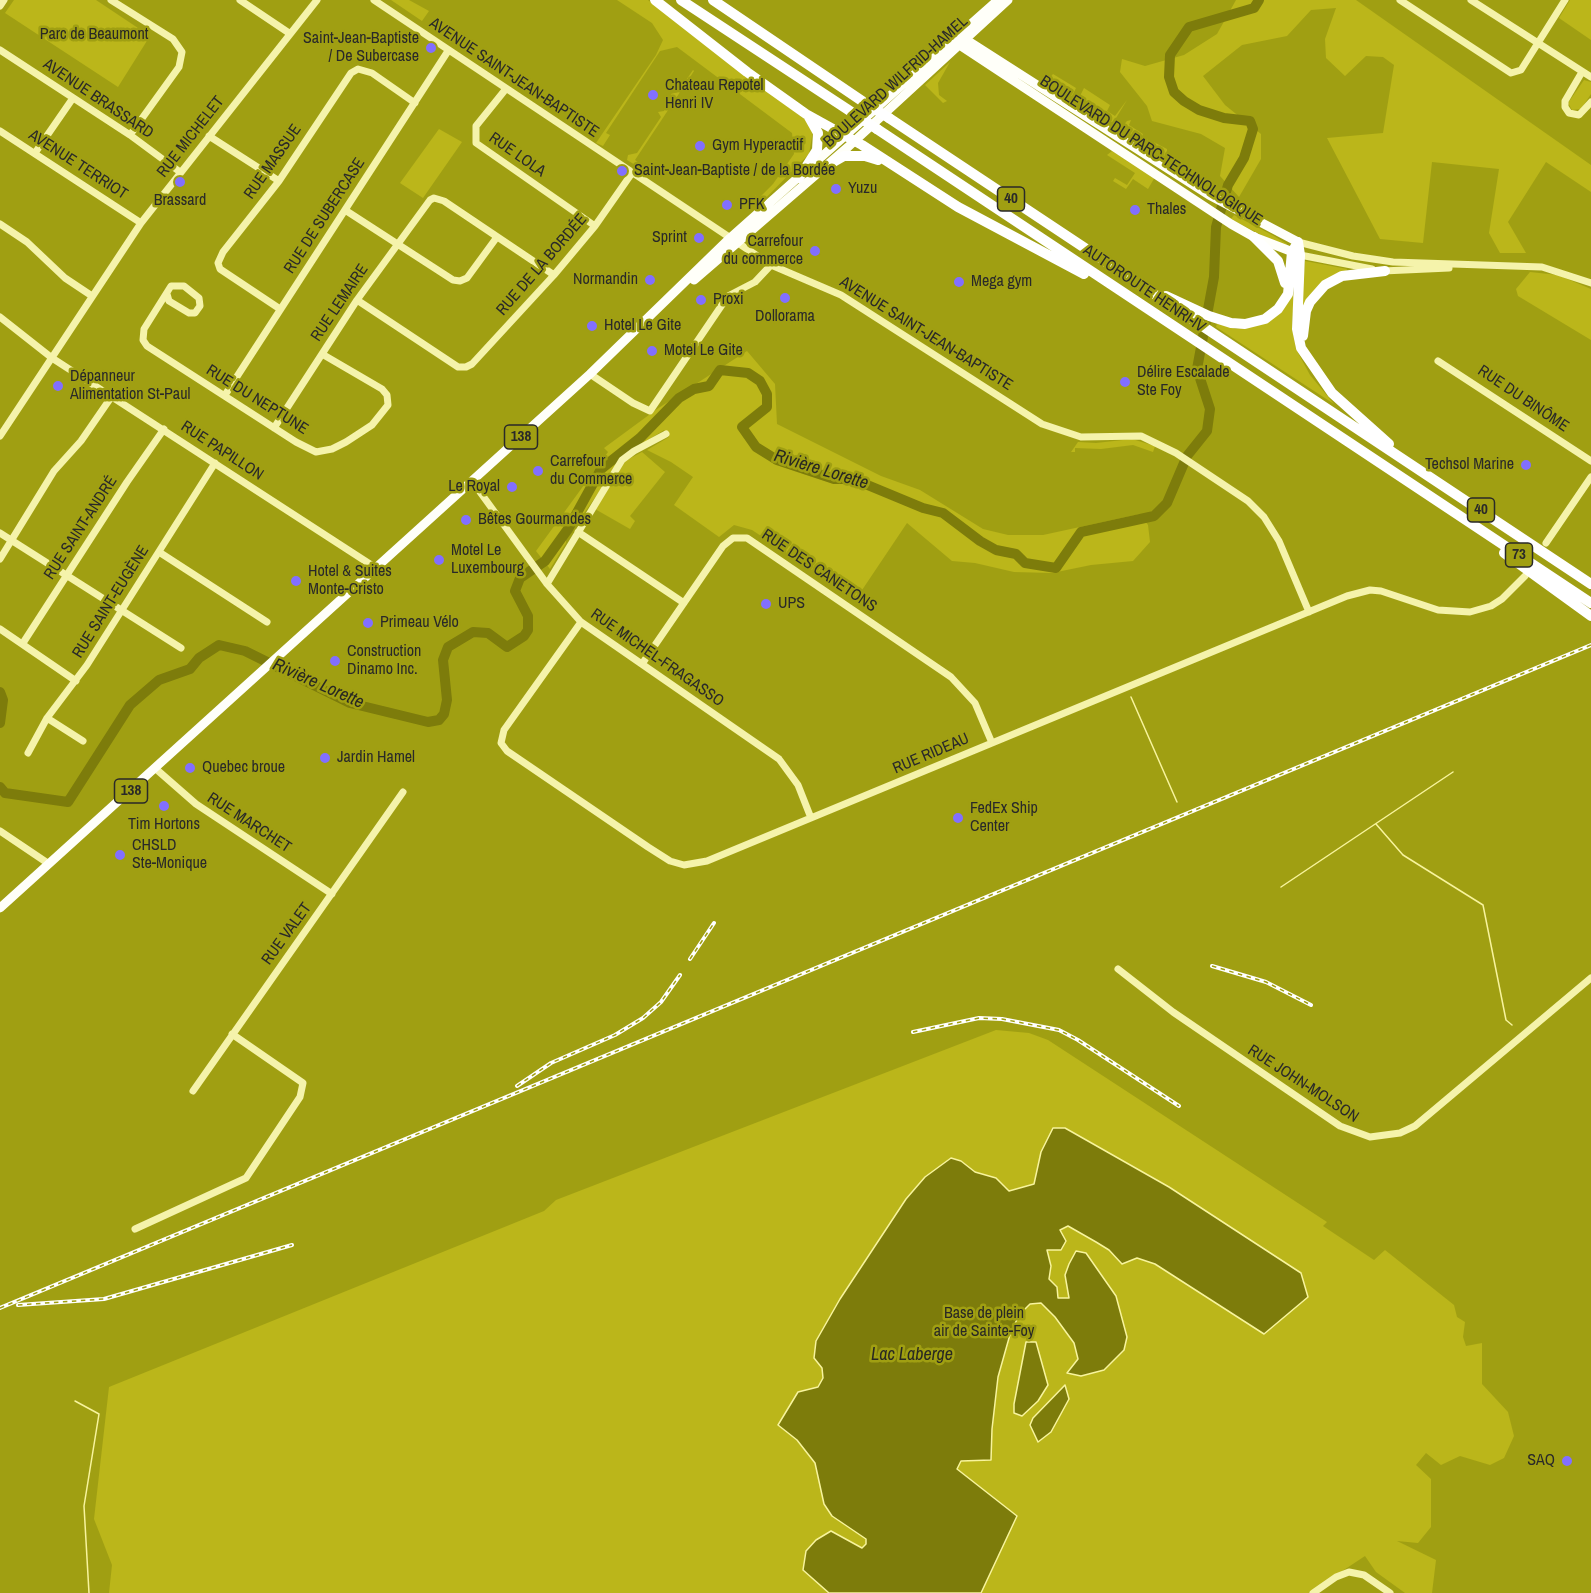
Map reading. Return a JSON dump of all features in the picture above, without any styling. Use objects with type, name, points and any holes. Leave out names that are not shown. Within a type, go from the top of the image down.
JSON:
[{"type":"highway","points":[[655,0],[747,72],[806,114],[855,141],[958,207],[1119,291]]},
{"type":"highway","name":"AUTOROUTE HENRI-IV","points":[[681,0],[1591,603]]},
{"type":"highway","name":"AUTOROUTE HENRI-IV","points":[[713,0],[1133,280],[1195,316],[1213,334],[1591,584]]},
{"type":"highway","points":[[799,178],[817,150],[818,133],[806,114]]},
{"type":"highway","points":[[824,168],[846,156],[865,156],[887,163]]},
{"type":"highway","points":[[1254,237],[1270,251],[1283,269],[1285,283],[1283,301]]},
{"type":"highway","points":[[1195,316],[1245,324],[1255,323],[1272,315],[1288,294],[1297,249]]},
{"type":"highway","points":[[1297,249],[1297,329],[1301,348],[1316,373],[1332,393],[1411,464]]},
{"type":"highway","points":[[1316,373],[1304,338],[1303,326],[1310,302],[1325,285],[1334,280],[1385,271]]},
{"type":"highway","name":"40","points":[[1447,509],[1588,616]]},
{"type":"main road","name":"BOULEVARD WILFRID-HAMEL","points":[[0,908],[590,374],[734,241],[844,135],[955,35],[998,0]]},
{"type":"main road","name":"BOULEVARD WILFRID-HAMEL","points":[[734,241],[855,141],[1008,0]]},
{"type":"main road","name":"BOULEVARD DU PARC-TECHNOLOGIQUE","points":[[980,27],[979,37],[995,57]]},
{"type":"main road","name":"BOULEVARD DU PARC-TECHNOLOGIQUE","points":[[955,35],[963,43],[1231,224],[1254,237],[1297,249]]},
{"type":"main road","name":"BOULEVARD DU PARC-TECHNOLOGIQUE","points":[[963,43],[995,57],[1297,249]]},
{"type":"street","points":[[0,6],[4,0]]},
{"type":"street","points":[[111,0],[173,39],[182,52],[179,67],[130,135]]},
{"type":"street","points":[[240,0],[289,33]]},
{"type":"street","name":"RUE MICHELET","points":[[0,436],[141,223],[317,0]]},
{"type":"street","name":"AVENUE SAINT-JEAN-BAPTISTE","points":[[374,0],[771,265],[841,295],[1053,429],[1081,437],[1141,436],[1176,453],[1248,501],[1264,517],[1279,540],[1309,612]]},
{"type":"street","points":[[1400,0],[1511,73],[1521,70],[1565,0]]},
{"type":"street","points":[[1471,0],[1591,77]]},
{"type":"street","name":"AVENUE BRASSARD","points":[[0,50],[130,135],[180,172]]},
{"type":"street","name":"RUE DE SUBERCASE","points":[[225,395],[448,51]]},
{"type":"street","name":"RUE MASSUE","points":[[280,309],[220,269],[218,263],[223,252],[279,181],[351,73],[358,69],[372,73],[415,103]]},
{"type":"street","points":[[1582,72],[1565,100],[1565,107],[1569,112],[1579,115],[1591,102]]},
{"type":"street","name":"RUE LOLA","points":[[506,90],[476,126],[476,143],[595,226]]},
{"type":"street","points":[[35,153],[73,98]]},
{"type":"street","name":"AVENUE TERRIOT","points":[[0,131],[141,223]]},
{"type":"street","points":[[208,136],[279,181]]},
{"type":"street","name":"RUE DE LA BORDÉE","points":[[357,300],[458,367],[466,367],[472,364],[554,275],[595,226],[632,173]]},
{"type":"street","name":"RUE LEMAIRE","points":[[274,428],[357,300],[426,205],[434,198],[444,201],[497,237]]},
{"type":"street","points":[[345,210],[453,280],[460,281],[467,278],[497,237],[554,275]]},
{"type":"street","points":[[0,224],[27,242],[65,278],[92,296]]},
{"type":"street","name":"BOULEVARD DU PARC-TECHNOLOGIQUE","points":[[1297,249],[1336,264],[1385,271],[1488,265]]},
{"type":"street","name":"BOULEVARD DU PARC-TECHNOLOGIQUE","points":[[1297,249],[1393,262],[1542,267],[1591,283]]},
{"type":"street","points":[[590,374],[633,403],[650,411],[728,296],[755,282],[771,265]]},
{"type":"street","points":[[181,285],[197,296],[200,306],[195,313],[189,313],[169,301],[167,294],[171,286],[181,285]]},
{"type":"street","name":"RUE DU NEPTUNE","points":[[167,294],[144,329],[144,343],[296,442],[316,452],[324,452],[372,425],[385,410],[388,399],[382,389],[322,354]]},
{"type":"street","name":"RUE PAPILLON","points":[[0,318],[52,358],[376,568]]},
{"type":"street","name":"RUE DU BINÔME","points":[[1438,361],[1591,462]]},
{"type":"street","points":[[0,559],[54,471],[81,441],[112,396]]},
{"type":"street","name":"RUE SAINT-ANDRÉ","points":[[23,643],[65,575],[164,429]]},
{"type":"street","points":[[547,584],[622,460],[666,434]]},
{"type":"street","name":"RUE SAINT-EUGÈNE","points":[[28,753],[47,718],[76,681],[122,612],[215,463]]},
{"type":"street","points":[[1546,543],[1591,477]]},
{"type":"street","name":"RUE MICHEL-FRAGASSO","points":[[472,481],[547,584],[581,622],[779,759],[798,785],[811,818]]},
{"type":"street","points":[[578,532],[684,603]]},
{"type":"street","points":[[0,533],[181,648]]},
{"type":"street","name":"RUE DES CANETONS","points":[[642,664],[727,542],[740,537],[747,538],[951,677],[975,703],[992,743]]},
{"type":"street","points":[[159,552],[267,622]]},
{"type":"street","name":"RUE RIDEAU","points":[[581,622],[504,730],[501,743],[507,751],[670,861],[684,865],[707,861],[1347,596],[1370,590],[1392,593],[1438,610],[1470,612],[1491,606],[1502,599],[1525,576]]},
{"type":"street","points":[[0,628],[76,681]]},
{"type":"street","points":[[47,718],[83,741]]},
{"type":"street","name":"RUE MARCHET","points":[[156,769],[196,804],[332,894]]},
{"type":"street","name":"RUE VALET","points":[[193,1091],[403,792]]},
{"type":"street","points":[[0,831],[49,864]]},
{"type":"street","name":"RUE JOHN-MOLSON","points":[[1118,969],[1173,1012],[1340,1126],[1370,1137],[1400,1133],[1415,1126],[1591,978]]},
{"type":"street","points":[[135,1229],[246,1178],[300,1097],[303,1083],[232,1034]]},
{"type":"street","points":[[1313,1593],[1336,1577],[1349,1572],[1364,1575],[1390,1593]]},
{"type":"green space","name":"Parc de Beaumont","points":[[14,0],[96,0],[150,36],[118,87],[5,13]]},
{"type":"green space","points":[[391,0],[409,0],[429,11],[422,21]]},
{"type":"green space","points":[[617,0],[648,0],[740,72],[805,119],[813,131],[809,154],[761,203],[757,201],[755,195],[759,198],[773,184],[794,154],[792,133],[677,47],[660,51],[606,133],[610,135],[603,146],[596,143],[656,55],[663,40],[652,23]]},
{"type":"green space","points":[[1236,0],[1356,0],[1591,165],[1591,192],[1546,162],[1508,222],[1526,253],[1500,253],[1489,233],[1499,169],[1432,162],[1423,243],[1380,239],[1327,138],[1383,133],[1394,65],[1383,57],[1366,56],[1345,76],[1326,58],[1325,39],[1336,8],[1311,10],[1287,36],[1242,45],[1203,76],[1225,105],[1261,134],[1261,159],[1239,197],[1220,176],[1225,148],[1201,134],[1152,121],[1147,106],[1120,72],[1122,59],[1145,66],[1184,55],[1217,34]]},
{"type":"green space","points":[[1570,0],[1591,0],[1591,40],[1559,18]]},
{"type":"green space","points":[[950,62],[938,83],[939,95],[947,101],[943,103],[925,85]]},
{"type":"green space","points":[[693,70],[635,160],[646,168],[645,171],[627,160],[628,155],[637,153],[661,117],[658,112],[664,111],[671,94],[678,92]]},
{"type":"green space","points":[[1053,74],[1076,88],[1072,96],[1048,80]]},
{"type":"green space","points":[[1584,80],[1591,82],[1591,94],[1581,109],[1572,110],[1568,103]]},
{"type":"green space","points":[[1084,88],[1110,105],[1107,111],[1115,116],[1127,100],[1113,123],[1078,100]]},
{"type":"green space","points":[[1131,120],[1129,125],[1143,134],[1142,136],[1167,149],[1167,159],[1121,128]]},
{"type":"green space","points":[[439,129],[462,142],[423,198],[400,183]]},
{"type":"green space","points":[[1112,151],[1155,177],[1148,189],[1133,179],[1126,189],[1113,181],[1115,178],[1127,185],[1135,173],[1107,155]]},
{"type":"green space","points":[[1234,215],[1287,244],[1286,248],[1231,219]]},
{"type":"green space","points":[[1305,261],[1347,269],[1305,305],[1301,305]]},
{"type":"green space","points":[[1530,272],[1558,275],[1591,289],[1591,340],[1518,296],[1516,289]]},
{"type":"green space","points":[[1294,293],[1292,328],[1296,349],[1310,375],[1334,404],[1216,327],[1217,323],[1236,329],[1263,324]]},
{"type":"green space","points":[[747,351],[775,384],[777,424],[881,476],[920,490],[983,529],[1008,535],[1043,535],[1140,514],[1148,525],[1150,542],[1133,561],[1091,565],[1052,573],[1014,572],[975,563],[952,561],[907,523],[856,599],[752,530],[734,525],[719,537],[674,505],[693,477],[647,450],[669,437],[664,430],[634,449],[620,462],[580,519],[566,532],[566,543],[550,569],[536,551],[608,452],[604,448],[657,409]]},
{"type":"green space","points":[[1132,439],[1155,446],[1153,452],[1133,445],[1101,449],[1075,448],[1075,452],[1071,452],[1078,442],[1096,443]]},
{"type":"green space","points":[[642,452],[665,472],[630,516],[635,521],[630,529],[595,509],[623,462]]},
{"type":"green space","name":"Base de plein air de Sainte-Foy","points":[[996,1030],[1029,1033],[1048,1040],[1327,1222],[1323,1226],[1374,1260],[1385,1250],[1454,1305],[1457,1317],[1465,1322],[1463,1337],[1466,1346],[1482,1343],[1482,1384],[1508,1412],[1514,1436],[1504,1458],[1490,1465],[1460,1456],[1441,1465],[1426,1453],[1416,1465],[1431,1479],[1431,1527],[1418,1543],[1397,1541],[1436,1560],[1432,1593],[1405,1593],[1376,1572],[1365,1556],[1309,1593],[109,1593],[112,1565],[94,1519],[109,1387],[544,1211],[556,1200]]},
{"type":"water","name":"Lac Laberge","points":[[1053,1128],[1065,1128],[1169,1187],[1301,1273],[1308,1297],[1264,1334],[1155,1264],[1137,1258],[1122,1264],[1109,1250],[1068,1226],[1060,1230],[1066,1241],[1061,1250],[1047,1250],[1051,1266],[1049,1279],[1057,1287],[1058,1298],[1069,1298],[1065,1275],[1076,1251],[1086,1253],[1116,1296],[1127,1337],[1124,1350],[1104,1370],[1081,1376],[1067,1373],[1078,1359],[1074,1343],[1055,1317],[1041,1303],[1030,1304],[1020,1314],[1011,1331],[998,1377],[991,1460],[961,1461],[957,1469],[1017,1516],[981,1593],[829,1593],[803,1570],[806,1551],[816,1540],[831,1531],[862,1548],[866,1544],[866,1539],[832,1516],[824,1504],[815,1463],[797,1440],[778,1425],[798,1392],[818,1387],[823,1378],[822,1368],[814,1358],[816,1341],[840,1299],[906,1199],[925,1177],[951,1158],[961,1161],[975,1172],[996,1178],[1009,1191],[1034,1184],[1041,1152]]},
{"type":"water","points":[[1026,1342],[1036,1342],[1048,1385],[1038,1401],[1022,1416],[1014,1413],[1014,1404]]},
{"type":"water","points":[[1065,1385],[1069,1399],[1051,1432],[1038,1442],[1030,1425],[1033,1418]]},
{"type":"waterway","name":"Rivière Lorette","points":[[0,787],[5,793],[68,802],[130,705],[159,680],[190,669],[199,658],[219,645],[245,651],[350,703],[428,722],[439,720],[444,714],[447,700],[443,660],[448,647],[473,632],[488,633],[507,647],[524,636],[528,630],[528,616],[515,591],[520,578],[545,561],[568,529],[601,469],[640,438],[679,398],[694,389],[709,386],[720,370],[748,373],[760,381],[767,394],[767,407],[742,427],[756,447],[777,460],[834,479],[853,479],[923,508],[943,513],[980,541],[996,550],[1016,554],[1025,563],[1056,568],[1081,532],[1154,516],[1167,503],[1187,456],[1207,431],[1210,409],[1197,369],[1214,277],[1216,227],[1228,185],[1244,158],[1253,129],[1250,121],[1224,118],[1199,110],[1184,101],[1174,92],[1169,77],[1170,55],[1189,27],[1254,8],[1259,0]]},
{"type":"waterway","name":"Rivière Lorette","points":[[0,692],[3,700],[0,723]]},
{"type":"waterway","points":[[1131,697],[1177,802]]},
{"type":"waterway","points":[[1281,887],[1453,772]]},
{"type":"waterway","points":[[1376,824],[1403,855],[1483,905],[1506,1020],[1512,1025]]},
{"type":"waterway","points":[[75,1401],[99,1414],[84,1506],[89,1593]]},
{"type":"railway","points":[[0,1308],[1591,645]]},
{"type":"railway","points":[[690,959],[714,923]]},
{"type":"railway","points":[[1212,966],[1266,982],[1311,1005]]},
{"type":"railway","points":[[517,1086],[551,1063],[615,1035],[643,1018],[661,1002],[680,975]]},
{"type":"railway","points":[[913,1032],[979,1018],[1002,1019],[1059,1030],[1179,1106]]},
{"type":"railway","points":[[18,1305],[104,1299],[292,1245]]},
{"type":"place","name":"Saint-Jean-Baptiste / De Subercase","points":[[431,48]]},
{"type":"place","name":"Chateau Repotel Henri IV","points":[[653,95]]},
{"type":"place","name":"Gym Hyperactif","points":[[700,146]]},
{"type":"place","name":"Saint-Jean-Baptiste / de la Bordée","points":[[622,171]]},
{"type":"place","name":"Brassard","points":[[180,182]]},
{"type":"place","name":"Yuzu","points":[[836,189]]},
{"type":"place","name":"PFK","points":[[727,205]]},
{"type":"place","name":"Thales","points":[[1135,210]]},
{"type":"place","name":"Sprint","points":[[699,238]]},
{"type":"place","name":"Carrefour du commerce","points":[[815,251]]},
{"type":"place","name":"Normandin","points":[[650,280]]},
{"type":"place","name":"Mega gym","points":[[959,282]]},
{"type":"place","name":"Dollorama","points":[[785,298]]},
{"type":"place","name":"Proxi","points":[[701,300]]},
{"type":"place","name":"Hotel Le Gite","points":[[592,326]]},
{"type":"place","name":"Motel Le Gite","points":[[652,351]]},
{"type":"place","name":"Délire Escalade Ste Foy","points":[[1125,382]]},
{"type":"place","name":"Dépanneur Alimentation St-Paul","points":[[58,386]]},
{"type":"place","name":"Techsol Marine","points":[[1526,465]]},
{"type":"place","name":"Carrefour du Commerce","points":[[538,471]]},
{"type":"place","name":"Le Royal","points":[[512,487]]},
{"type":"place","name":"Bêtes Gourmandes","points":[[466,520]]},
{"type":"place","name":"Motel Le Luxembourg","points":[[439,560]]},
{"type":"place","name":"Hotel & Suites Monte-Cristo","points":[[296,581]]},
{"type":"place","name":"UPS","points":[[766,604]]},
{"type":"place","name":"Primeau Vélo","points":[[368,623]]},
{"type":"place","name":"Construction Dinamo Inc.","points":[[335,661]]},
{"type":"place","name":"Jardin Hamel","points":[[325,758]]},
{"type":"place","name":"Quebec broue","points":[[190,768]]},
{"type":"place","name":"Tim Hortons","points":[[164,806]]},
{"type":"place","name":"FedEx Ship Center","points":[[958,818]]},
{"type":"place","name":"CHSLD Ste-Monique","points":[[120,855]]},
{"type":"place","name":"SAQ","points":[[1567,1461]]}]
